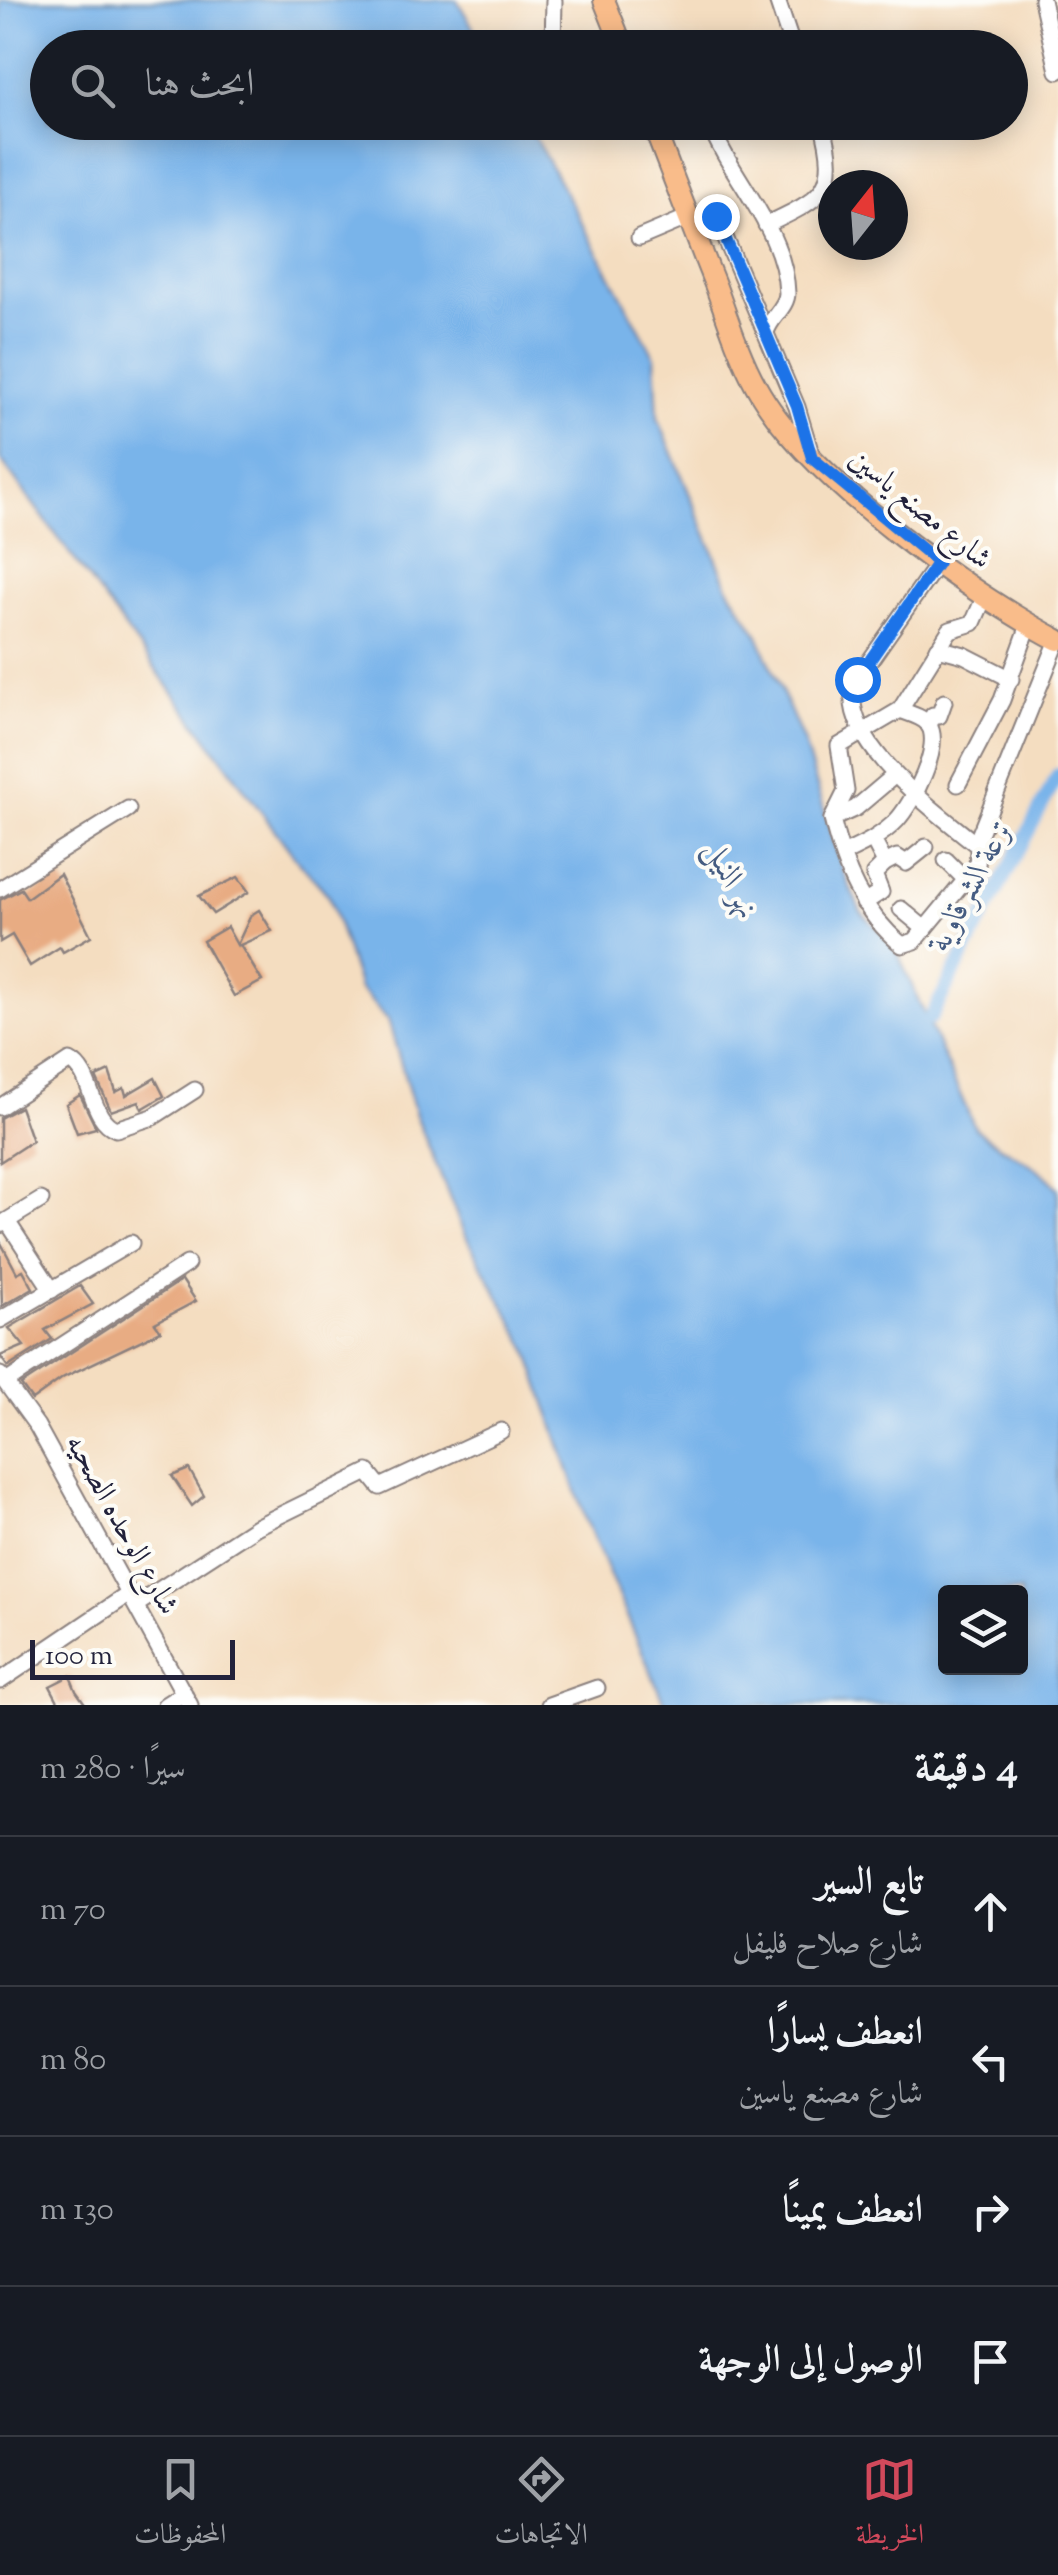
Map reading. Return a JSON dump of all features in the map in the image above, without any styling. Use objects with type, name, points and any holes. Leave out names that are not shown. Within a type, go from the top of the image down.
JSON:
[{"type":"main road","points":[[604,0],[616,30]]},
{"type":"main road","name":"شارع مصنع ياسين","points":[[659,140],[757,388],[812,458],[984,598],[1058,640]]},
{"type":"street","points":[[554,0],[550,8],[556,30]]},
{"type":"street","points":[[777,0],[787,30]]},
{"type":"street","points":[[1042,0],[1058,71]]},
{"type":"street","points":[[717,140],[766,226],[787,292],[766,333]]},
{"type":"street","points":[[766,226],[814,202],[824,191],[830,168],[825,140]]},
{"type":"street","points":[[716,216],[797,406],[812,458]]},
{"type":"street","points":[[640,238],[689,217]]},
{"type":"street","points":[[938,562],[853,688],[853,707],[863,730],[895,775],[977,846]]},
{"type":"street","points":[[984,598],[973,622],[950,630],[900,710],[843,741],[838,750],[846,792],[832,819],[842,854],[864,903],[885,930],[907,946],[966,880],[980,858],[977,846],[1058,640]]},
{"type":"street","points":[[958,784],[1002,700],[1029,625]]},
{"type":"street","points":[[938,648],[964,655],[1011,679]]},
{"type":"street","points":[[1002,700],[1029,712]]},
{"type":"street","points":[[842,854],[873,840],[897,820],[916,794],[931,750],[933,715],[940,716],[944,702]]},
{"type":"street","points":[[900,710],[930,726]]},
{"type":"street","points":[[832,819],[878,793],[895,775]]},
{"type":"street","points":[[0,889],[128,809]]},
{"type":"street","points":[[873,840],[885,863]]},
{"type":"street","points":[[864,903],[880,893],[874,874],[885,863],[897,856],[906,862],[926,847]]},
{"type":"street","points":[[946,860],[966,880]]},
{"type":"street","points":[[901,909],[925,929]]},
{"type":"street","points":[[0,1106],[64,1062],[79,1067],[105,1122],[116,1129],[154,1117],[195,1090]]},
{"type":"street","points":[[41,1200],[4,1223],[52,1290]]},
{"type":"street","points":[[0,1320],[131,1244]]},
{"type":"street","points":[[3,1378],[188,1264]]},
{"type":"street","name":"شارع الوحده الصحيه","points":[[3,1378],[38,1426],[187,1699]]},
{"type":"street","points":[[0,1681],[256,1526],[368,1472],[380,1487],[501,1431]]},
{"type":"street","points":[[549,1705],[597,1688]]},
{"type":"street","points":[[164,1705],[187,1699]]},
{"type":"water","name":"نهر النيل","points":[[0,0],[457,0],[474,30],[30,30],[30,140],[536,140],[655,357],[658,418],[729,589],[757,633],[804,743],[843,871],[861,912],[894,945],[975,1128],[1041,1171],[1058,1189],[1058,1705],[665,1705],[586,1520],[527,1348],[463,1231],[416,1115],[388,1020],[359,988],[329,896],[294,856],[0,459]]},
{"type":"building","points":[[60,874],[91,936],[63,952],[60,947],[30,966],[12,935],[0,942],[0,900],[21,889],[27,898]]},
{"type":"building","points":[[238,877],[249,892],[213,914],[199,896]]},
{"type":"building","points":[[259,910],[272,931],[240,945],[262,981],[234,996],[203,941],[227,927],[237,945],[251,915]]},
{"type":"building","points":[[109,1071],[116,1092],[124,1088],[126,1095],[155,1078],[164,1096],[142,1109],[139,1101],[111,1111],[96,1077]]},
{"type":"building","points":[[80,1095],[96,1128],[77,1133],[66,1104]]},
{"type":"building","points":[[20,1107],[32,1141],[0,1162],[0,1118]]},
{"type":"building","points":[[0,1241],[17,1273],[23,1270],[33,1288],[2,1306]]},
{"type":"building","points":[[182,1280],[196,1301],[155,1323],[161,1331],[64,1377],[32,1400],[21,1385]]},
{"type":"building","points":[[80,1286],[93,1304],[45,1330],[52,1339],[8,1367],[0,1356],[24,1346],[9,1328]]},
{"type":"building","points":[[189,1469],[204,1496],[192,1506],[172,1476]]},
{"type":"building","points":[[70,1676],[86,1705],[60,1705],[50,1686]]},
{"type":"waterway","name":"ترعة الشرقاوية","points":[[930,1019],[1058,775]]},
{"type":"route","points":[[716,216],[797,406],[812,458],[938,562],[857,679]]}]
